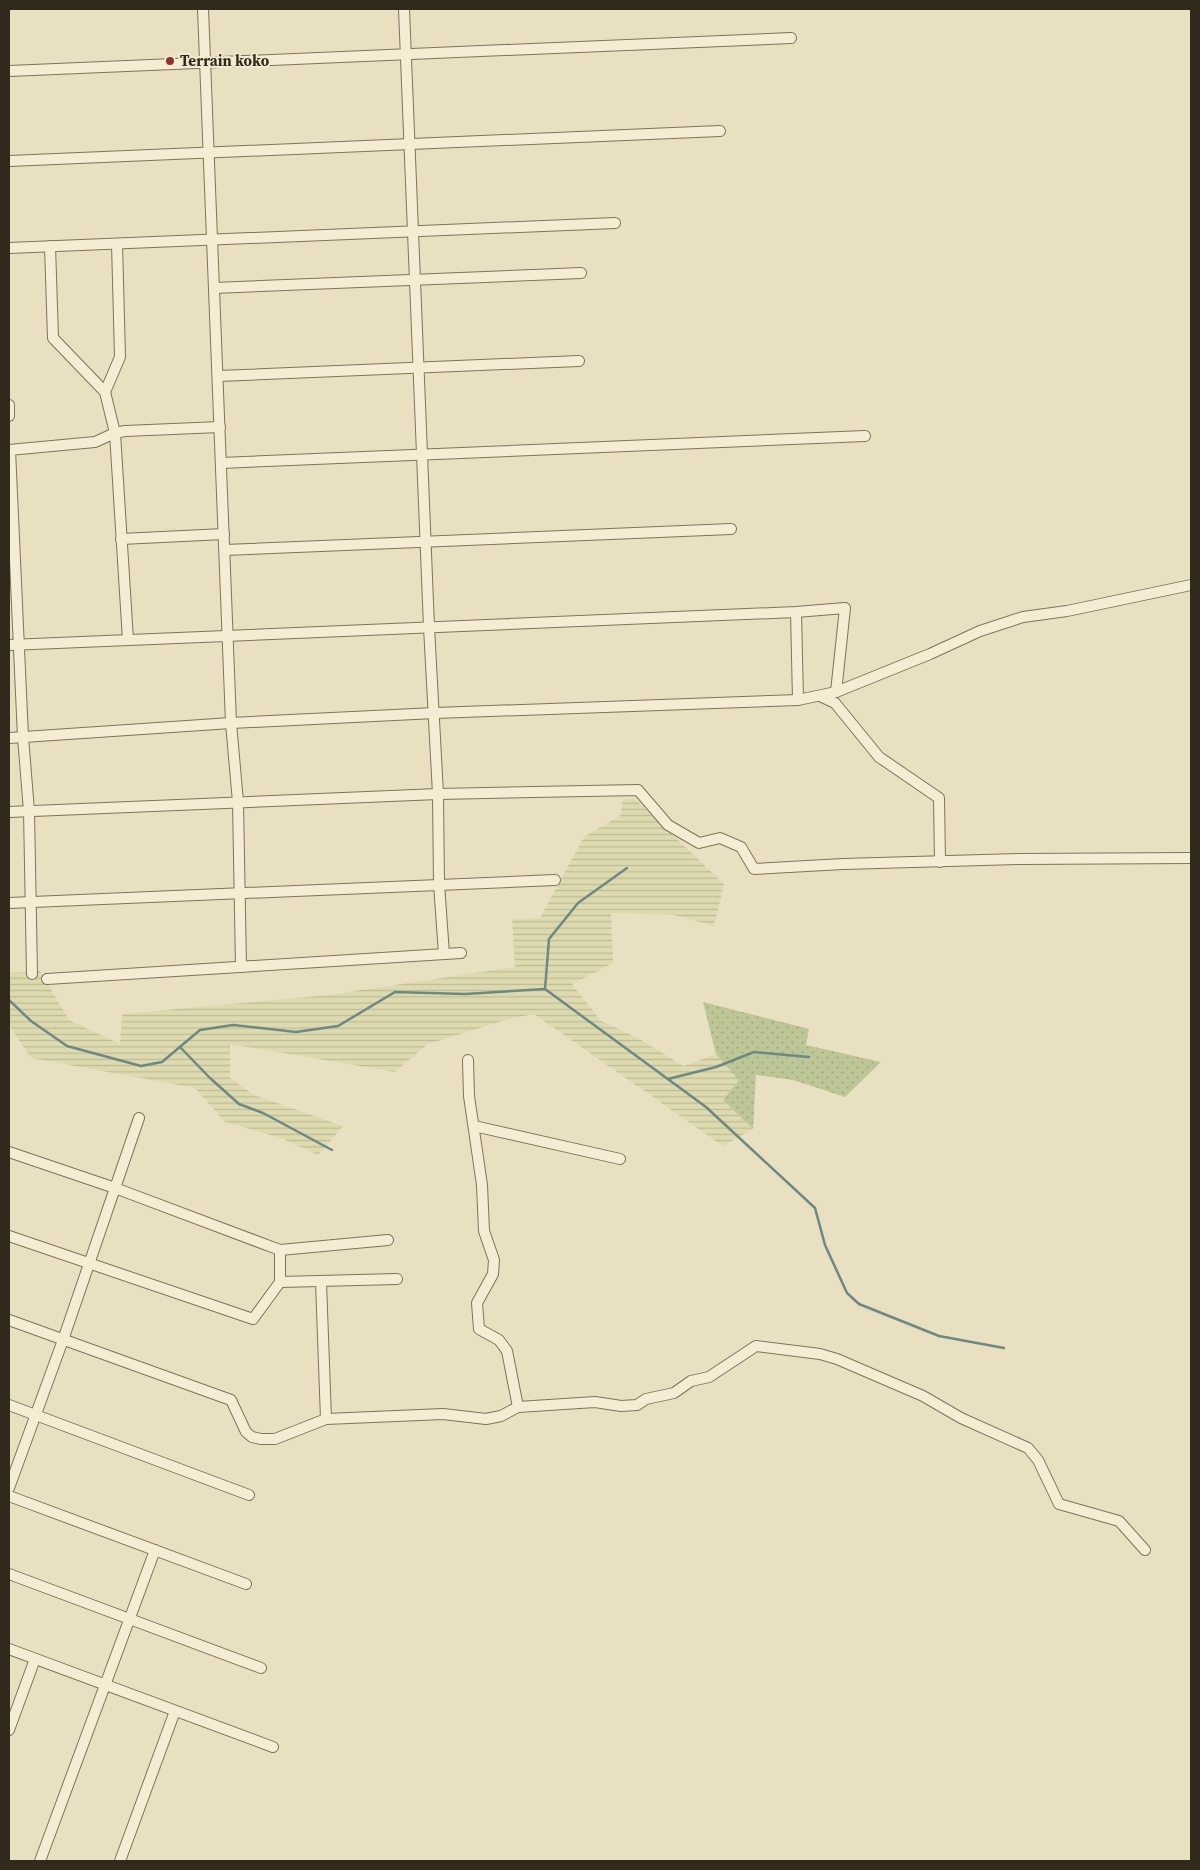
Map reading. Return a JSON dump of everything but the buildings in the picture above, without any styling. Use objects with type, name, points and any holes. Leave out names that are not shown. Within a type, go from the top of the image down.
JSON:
[{"type":"street","points":[[203,9],[228,636],[238,802],[238,893],[241,966]]},
{"type":"street","points":[[404,9],[429,627],[438,794],[439,884],[444,954]]},
{"type":"street","points":[[9,71],[790,38]]},
{"type":"street","points":[[9,161],[720,131]]},
{"type":"street","points":[[9,248],[615,223]]},
{"type":"street","points":[[105,392],[120,357],[117,244]]},
{"type":"street","points":[[50,246],[53,338],[105,392],[115,433],[128,640]]},
{"type":"street","points":[[214,288],[581,273]]},
{"type":"street","points":[[218,376],[579,361]]},
{"type":"street","points":[[9,405],[9,416]]},
{"type":"street","points":[[32,974],[29,811],[14,645],[10,450],[95,442],[115,433],[220,427]]},
{"type":"street","points":[[221,463],[865,436]]},
{"type":"street","points":[[225,550],[731,529]]},
{"type":"street","points":[[121,539],[224,534]]},
{"type":"street","points":[[9,738],[232,723],[434,713],[798,700],[836,692],[930,654],[980,631],[1024,617],[1067,611],[1191,585]]},
{"type":"street","points":[[14,645],[796,612],[845,608],[836,692]]},
{"type":"street","points":[[796,612],[798,700]]},
{"type":"street","points":[[820,696],[836,703],[879,757],[939,798],[940,862]]},
{"type":"street","points":[[9,812],[438,794],[638,790],[668,825],[699,843],[720,838],[741,846],[754,869],[843,864],[1020,859],[1191,858]]},
{"type":"street","points":[[9,903],[555,880]]},
{"type":"street","points":[[47,979],[461,953]]},
{"type":"street","points":[[468,1060],[469,1096],[482,1185],[484,1232],[494,1260],[493,1274],[477,1303],[479,1330],[499,1340],[507,1351],[518,1407]]},
{"type":"street","points":[[9,1488],[63,1340],[139,1118]]},
{"type":"street","points":[[474,1126],[620,1159]]},
{"type":"street","points":[[9,1152],[115,1188],[280,1250],[388,1240]]},
{"type":"street","points":[[9,1236],[253,1319],[280,1282],[280,1250]]},
{"type":"street","points":[[280,1282],[397,1280]]},
{"type":"street","points":[[321,1282],[326,1419]]},
{"type":"street","points":[[9,1320],[231,1400],[246,1432],[252,1438],[275,1439],[326,1419],[443,1414],[486,1419],[501,1416],[518,1407],[594,1402],[621,1406],[637,1405],[646,1399],[674,1393],[691,1381],[709,1377],[756,1346],[820,1354],[897,1384],[923,1396],[961,1418],[1028,1448],[1038,1460],[1059,1504],[1119,1522],[1145,1550]]},
{"type":"street","points":[[9,1405],[249,1495]]},
{"type":"street","points":[[9,1496],[246,1584]]},
{"type":"street","points":[[40,1861],[155,1550]]},
{"type":"street","points":[[9,1574],[261,1668]]},
{"type":"street","points":[[9,1649],[273,1747]]},
{"type":"street","points":[[9,1730],[35,1659]]},
{"type":"street","points":[[120,1861],[175,1711]]},
{"type":"shaded area","points":[[634,798],[724,884],[714,926],[674,915],[611,913],[613,963],[572,984],[601,1021],[636,1037],[684,1066],[716,1054],[739,1080],[723,1100],[753,1129],[723,1146],[534,1014],[509,1019],[428,1044],[395,1072],[230,1044],[230,1078],[254,1095],[343,1126],[318,1155],[281,1138],[225,1122],[195,1088],[31,1058],[9,1025],[9,973],[40,971],[69,1020],[120,1044],[122,1014],[328,995],[515,967],[512,919],[540,918],[584,837],[621,815],[622,800]]},
{"type":"green space","points":[[703,1002],[809,1029],[806,1045],[881,1062],[845,1097],[793,1080],[756,1075],[753,1129],[723,1100],[739,1080],[716,1054]]},
{"type":"waterway","points":[[545,989],[549,939],[578,903],[627,868]]},
{"type":"waterway","points":[[9,1000],[31,1021],[67,1046],[141,1066],[162,1062],[200,1030],[233,1025],[296,1032],[338,1026],[395,992],[465,994],[545,989],[706,1107],[815,1208],[825,1245],[847,1293],[859,1304],[939,1336],[1004,1348]]},
{"type":"waterway","points":[[180,1047],[239,1104],[263,1113],[332,1150]]},
{"type":"waterway","points":[[668,1079],[716,1067],[754,1052],[809,1057]]},
{"type":"place","name":"Terrain koko","points":[[170,61]]}]
